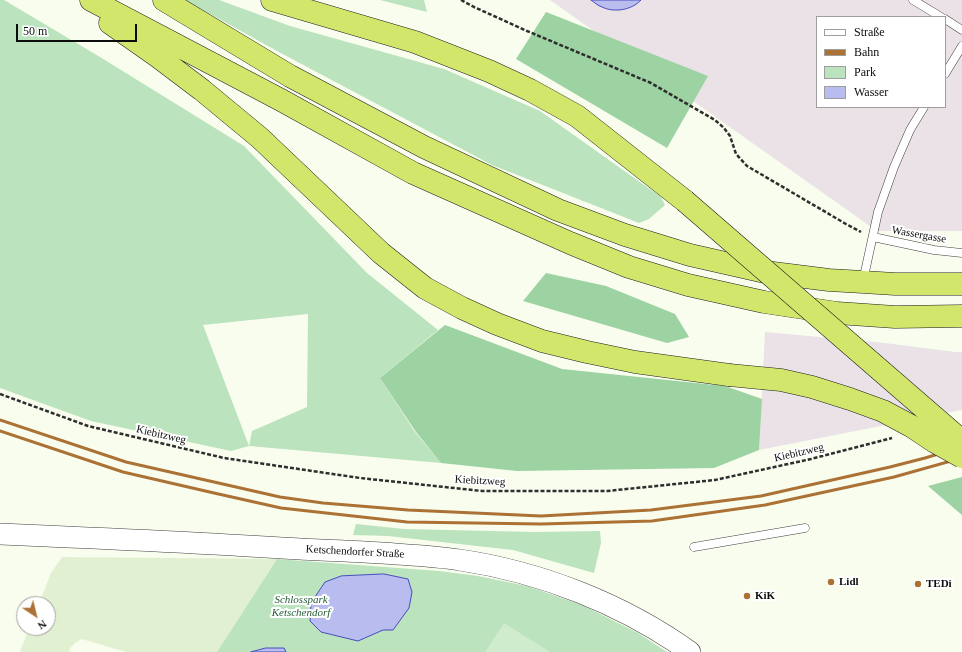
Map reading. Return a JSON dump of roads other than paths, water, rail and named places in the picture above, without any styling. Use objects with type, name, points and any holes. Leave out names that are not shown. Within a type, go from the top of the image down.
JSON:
[{"type":"highway","points":[[76,0],[157,56],[202,90],[260,138],[381,253],[425,288],[462,308],[497,324],[542,341],[587,352],[635,362],[729,375],[781,380],[812,387],[850,399],[883,412],[911,426],[935,442],[962,457]]},
{"type":"highway","points":[[91,0],[281,100],[413,173],[629,268],[688,285],[764,302],[837,313],[895,316],[962,316]]},
{"type":"highway","points":[[164,0],[297,80],[424,147],[558,210],[625,235],[690,255],[765,272],[829,280],[895,284],[962,284]]},
{"type":"highway","points":[[272,0],[415,42],[489,71],[530,90],[577,116],[685,201],[962,441]]},
{"type":"street","name":"Ketschendorfer Straße","points":[[0,534],[208,543],[409,555],[459,560],[504,568],[533,576],[589,596],[643,622],[690,652]]},
{"type":"lane","points":[[913,0],[939,16]]},
{"type":"lane","points":[[946,20],[962,30]]},
{"type":"lane","points":[[946,72],[962,46]]},
{"type":"lane","points":[[863,282],[878,212],[894,167],[910,130],[923,108]]},
{"type":"lane","name":"Wassergasse","points":[[873,238],[934,250],[962,253]]},
{"type":"lane","points":[[694,547],[805,528]]},
{"type":"water","points":[[591,0],[641,0],[633,6],[623,10],[612,10],[598,5]]},
{"type":"water","points":[[384,574],[408,579],[412,592],[409,608],[393,630],[383,630],[358,641],[321,632],[310,621],[311,603],[325,582],[341,576]]},
{"type":"water","points":[[266,648],[284,648],[286,652],[251,652]]},
{"type":"railway","points":[[0,420],[126,462],[280,497],[323,503],[408,510],[541,516],[651,510],[761,496],[890,467],[962,447]]},
{"type":"railway","points":[[0,431],[123,472],[281,508],[407,522],[541,524],[652,521],[765,505],[894,477],[962,458]]},
{"type":"place","name":"Lidl","points":[[831,582]]},
{"type":"place","name":"TEDi","points":[[918,584]]},
{"type":"place","name":"KiK","points":[[747,596]]},
{"type":"park label","name":"Schlosspark Ketschendorf","points":[[301,606]]}]
